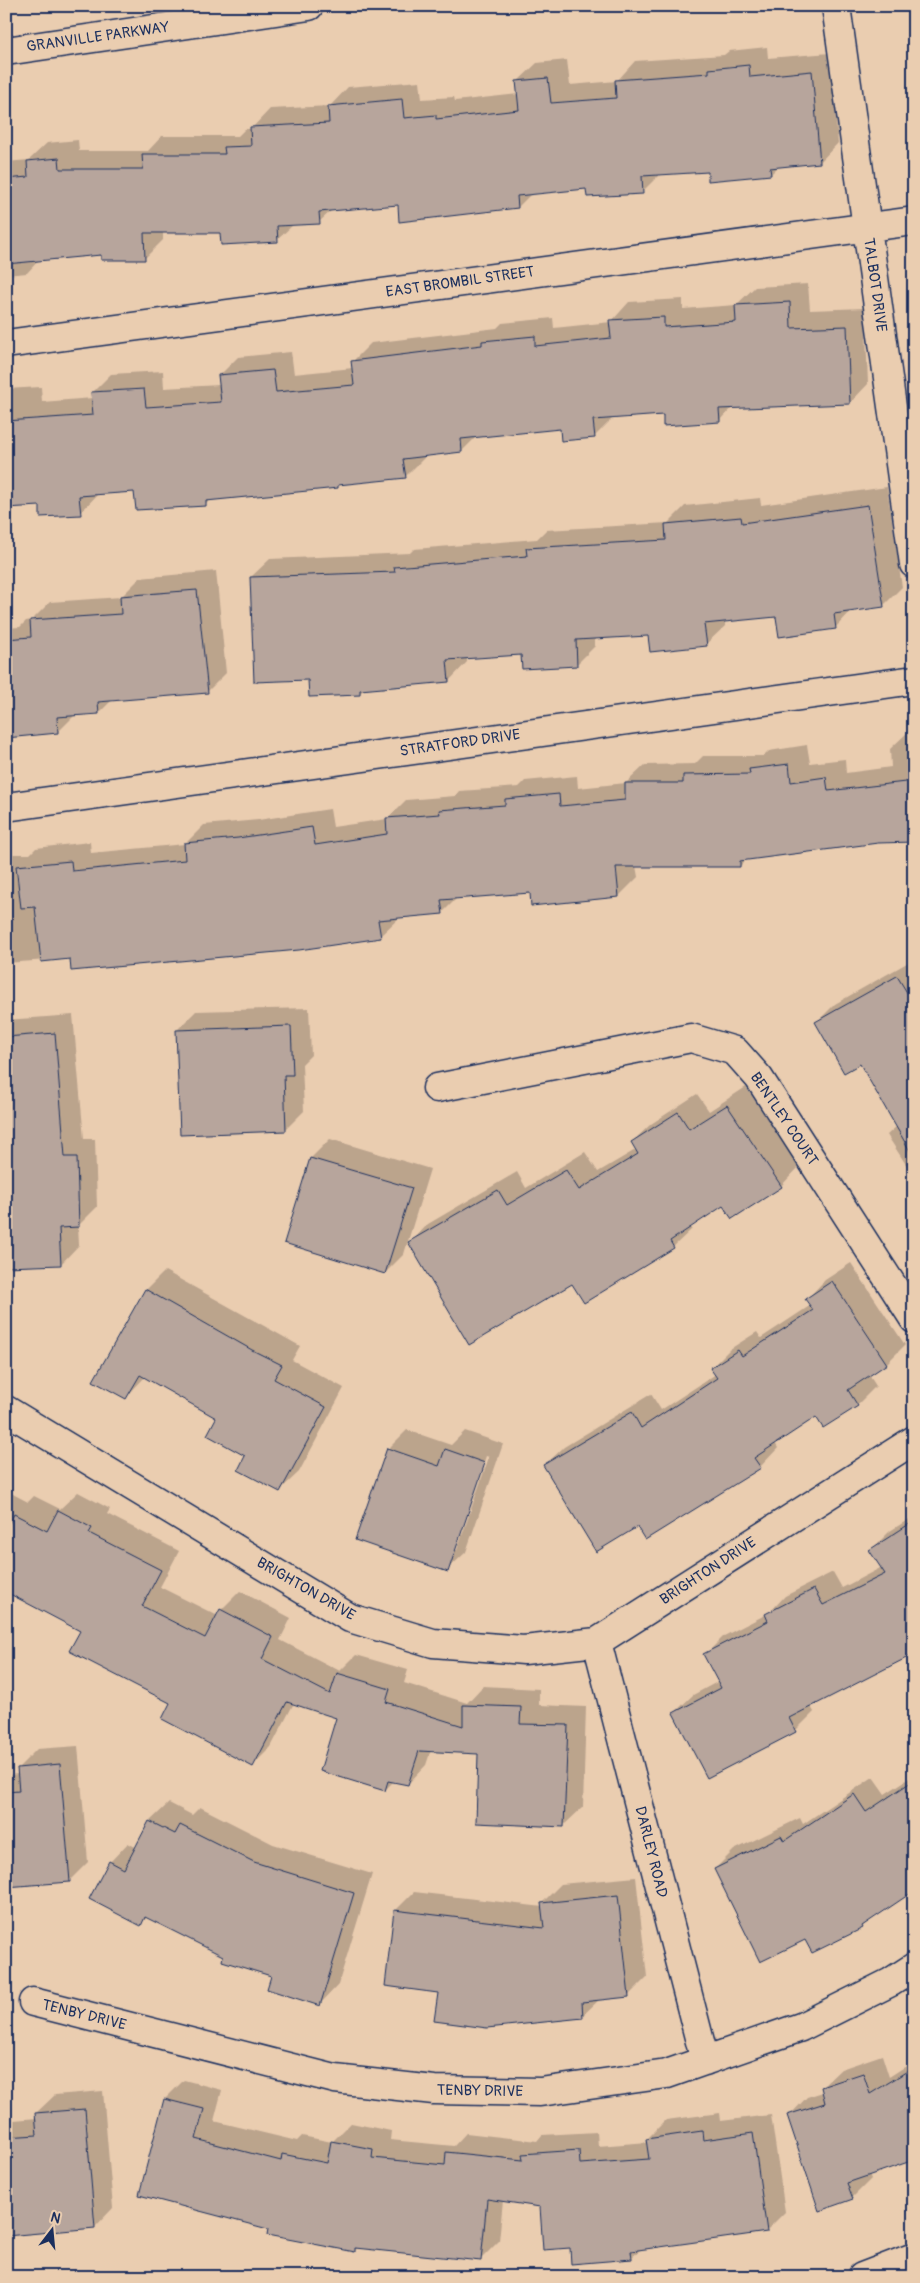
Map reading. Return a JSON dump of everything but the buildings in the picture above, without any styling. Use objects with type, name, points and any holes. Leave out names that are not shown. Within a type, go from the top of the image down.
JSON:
[{"type":"street","name":"GRANVILLE PARKWAY","points":[[6,51],[310,6]]},
{"type":"street","name":"TALBOT DRIVE","points":[[836,6],[914,564]]},
{"type":"street","name":"EAST BROMBIL STREET","points":[[6,344],[914,221]]},
{"type":"street","name":"STRATFORD DRIVE","points":[[6,807],[914,680]]},
{"type":"street","name":"BENTLEY COURT","points":[[437,1088],[691,1038],[735,1051],[759,1078],[914,1319]]},
{"type":"street","name":"BRIGHTON DRIVE","points":[[6,1410],[350,1618],[433,1643],[524,1650],[597,1642],[914,1440]]},
{"type":"street","name":"DARLEY ROAD","points":[[597,1642],[705,2061]]},
{"type":"street","name":"TENBY DRIVE","points":[[33,2002],[335,2079],[434,2090],[540,2092],[667,2074],[801,2028],[891,1982],[914,1968]]},
{"type":"street","points":[[862,2277],[914,2257]]}]
